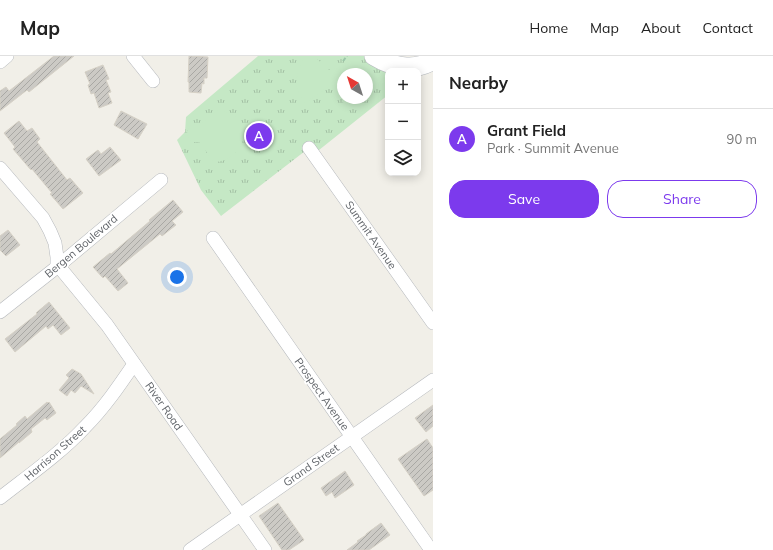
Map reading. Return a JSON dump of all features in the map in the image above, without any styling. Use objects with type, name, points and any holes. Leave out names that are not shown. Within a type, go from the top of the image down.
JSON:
[{"type":"street","points":[[0,62],[7,56]]},
{"type":"street","points":[[133,56],[153,81]]},
{"type":"street","points":[[374,56],[388,63],[415,67],[426,65],[433,60]]},
{"type":"street","name":"Summit Avenue","points":[[309,148],[433,323]]},
{"type":"street","points":[[0,168],[43,218],[55,243],[57,267]]},
{"type":"street","name":"Bergen Boulevard","points":[[0,312],[57,267],[161,180]]},
{"type":"street","name":"Prospect Avenue","points":[[213,238],[429,547]]},
{"type":"street","name":"River Road","points":[[57,267],[61,269],[107,325],[265,550]]},
{"type":"street","name":"Harrison Street","points":[[0,498],[63,448],[84,428],[108,402],[134,364]]},
{"type":"street","name":"Grand Street","points":[[190,550],[433,380]]},
{"type":"path","points":[[343,61],[347,56]]},
{"type":"green space","points":[[258,56],[374,56],[385,68],[385,97],[314,154],[309,148],[221,216],[201,190],[177,140],[185,132],[186,117]]},
{"type":"green space","points":[[305,56],[314,56],[329,70],[335,68],[337,69],[337,84],[331,85],[305,103],[297,87],[297,78]]},
{"type":"green space","points":[[373,80],[376,86],[373,92]]},
{"type":"green space","points":[[344,104],[358,104],[348,108]]},
{"type":"green space","points":[[220,110],[237,118],[242,125],[244,132],[243,140],[236,153],[230,158],[214,162],[209,158],[208,154],[199,142],[192,142],[190,140],[187,131],[191,125],[203,122]]},
{"type":"building","points":[[54,56],[74,56],[29,92],[27,90],[0,111],[0,91],[6,87],[9,91]]},
{"type":"building","points":[[189,56],[208,57],[207,78],[204,78],[204,84],[202,83],[201,93],[189,92]]},
{"type":"building","points":[[103,65],[109,79],[106,80],[111,92],[108,93],[112,103],[99,108],[94,93],[91,94],[88,85],[90,84],[85,72]]},
{"type":"building","points":[[121,111],[147,124],[138,139],[114,125]]},
{"type":"building","points":[[19,121],[27,131],[32,128],[40,139],[37,142],[67,180],[70,178],[83,193],[63,209],[32,169],[31,170],[13,149],[15,147],[4,133]]},
{"type":"building","points":[[110,147],[121,160],[99,176],[86,159],[98,150],[101,154]]},
{"type":"building","points":[[173,200],[183,212],[172,221],[176,225],[162,236],[160,234],[117,269],[128,283],[118,291],[105,276],[103,278],[93,267],[110,253],[111,254]]},
{"type":"building","points":[[8,230],[20,245],[6,256],[0,250],[0,236]]},
{"type":"building","points":[[49,302],[70,328],[61,335],[53,325],[48,329],[46,326],[15,352],[5,339],[37,314],[36,313]]},
{"type":"building","points":[[72,369],[81,374],[94,394],[81,386],[75,393],[71,390],[67,396],[59,390],[69,378],[66,375]]},
{"type":"building","points":[[47,402],[49,402],[56,413],[47,420],[45,418],[31,429],[32,432],[0,458],[0,439],[17,425],[16,424],[25,416],[27,419]]},
{"type":"building","points":[[433,405],[433,426],[426,432],[415,418]]},
{"type":"building","points":[[427,439],[433,448],[433,490],[424,496],[398,459]]},
{"type":"building","points":[[345,471],[354,485],[335,498],[332,492],[326,496],[321,488]]},
{"type":"building","points":[[278,503],[304,540],[289,550],[282,550],[259,516]]},
{"type":"building","points":[[381,523],[390,535],[369,550],[347,550],[358,542],[357,541]]},
{"type":"place","name":"Grant Field","points":[[259,136]]}]
